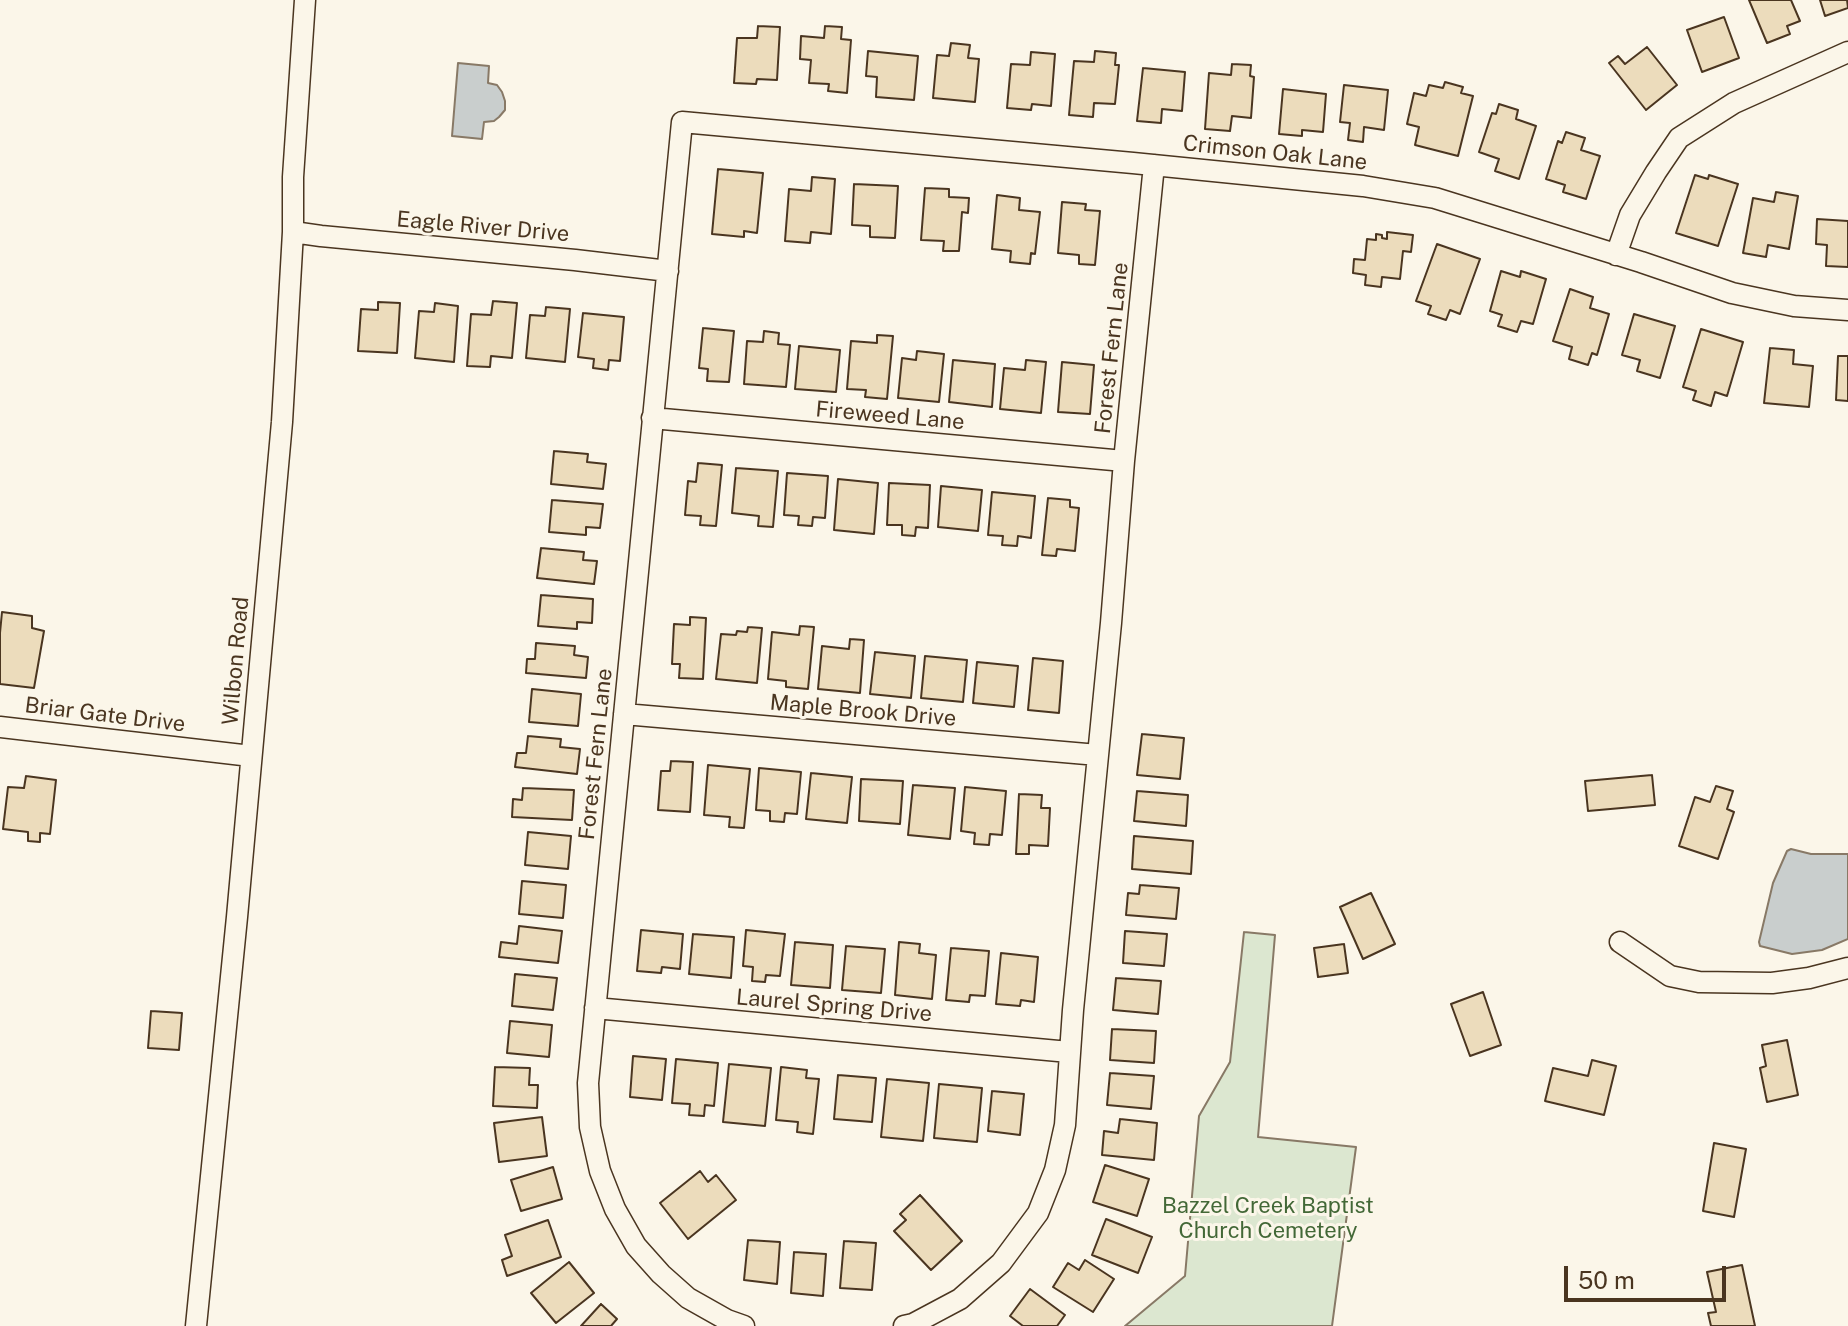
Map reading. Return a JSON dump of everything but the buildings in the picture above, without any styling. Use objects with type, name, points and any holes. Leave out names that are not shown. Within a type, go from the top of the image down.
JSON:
[{"type":"street","name":"Wilbon Road","points":[[196,1326],[282,422],[305,0]]},
{"type":"street","points":[[1616,255],[1630,215],[1679,138],[1734,103],[1848,52]]},
{"type":"street","name":"Crimson Oak Lane","points":[[682,122],[1363,186],[1435,198],[1763,301],[1848,310]]},
{"type":"street","name":"Forest Fern Lane","points":[[682,122],[588,1083],[590,1127],[600,1171],[615,1209],[636,1246],[688,1298],[744,1326]]},
{"type":"street","name":"Forest Fern Lane","points":[[904,1326],[960,1299],[1001,1263],[1038,1213],[1055,1170],[1065,1125],[1069,1052],[1154,165]]},
{"type":"street","name":"Eagle River Drive","points":[[293,232],[668,271]]},
{"type":"street","name":"Fireweed Lane","points":[[652,418],[1124,461]]},
{"type":"street","name":"Maple Brook Drive","points":[[624,714],[1098,755]]},
{"type":"street","name":"Briar Gate Drive","points":[[0,727],[251,756]]},
{"type":"street","points":[[1620,942],[1670,976],[1699,982],[1772,983],[1848,968]]},
{"type":"street","name":"Laurel Spring Drive","points":[[595,1008],[1069,1052]]},
{"type":"green space","name":"Bazzel Creek Baptist Church Cemetery","points":[[1244,932],[1275,935],[1258,1137],[1356,1147],[1332,1326],[1125,1326],[1185,1276],[1199,1116],[1230,1062]]},
{"type":"shaded area","points":[[458,63],[489,66],[488,83],[497,85],[505,101],[505,110],[499,117],[484,122],[482,139],[452,136]]},
{"type":"shaded area","points":[[1791,849],[1811,854],[1848,854],[1848,939],[1822,950],[1792,954],[1760,946],[1773,883],[1787,851]]}]
